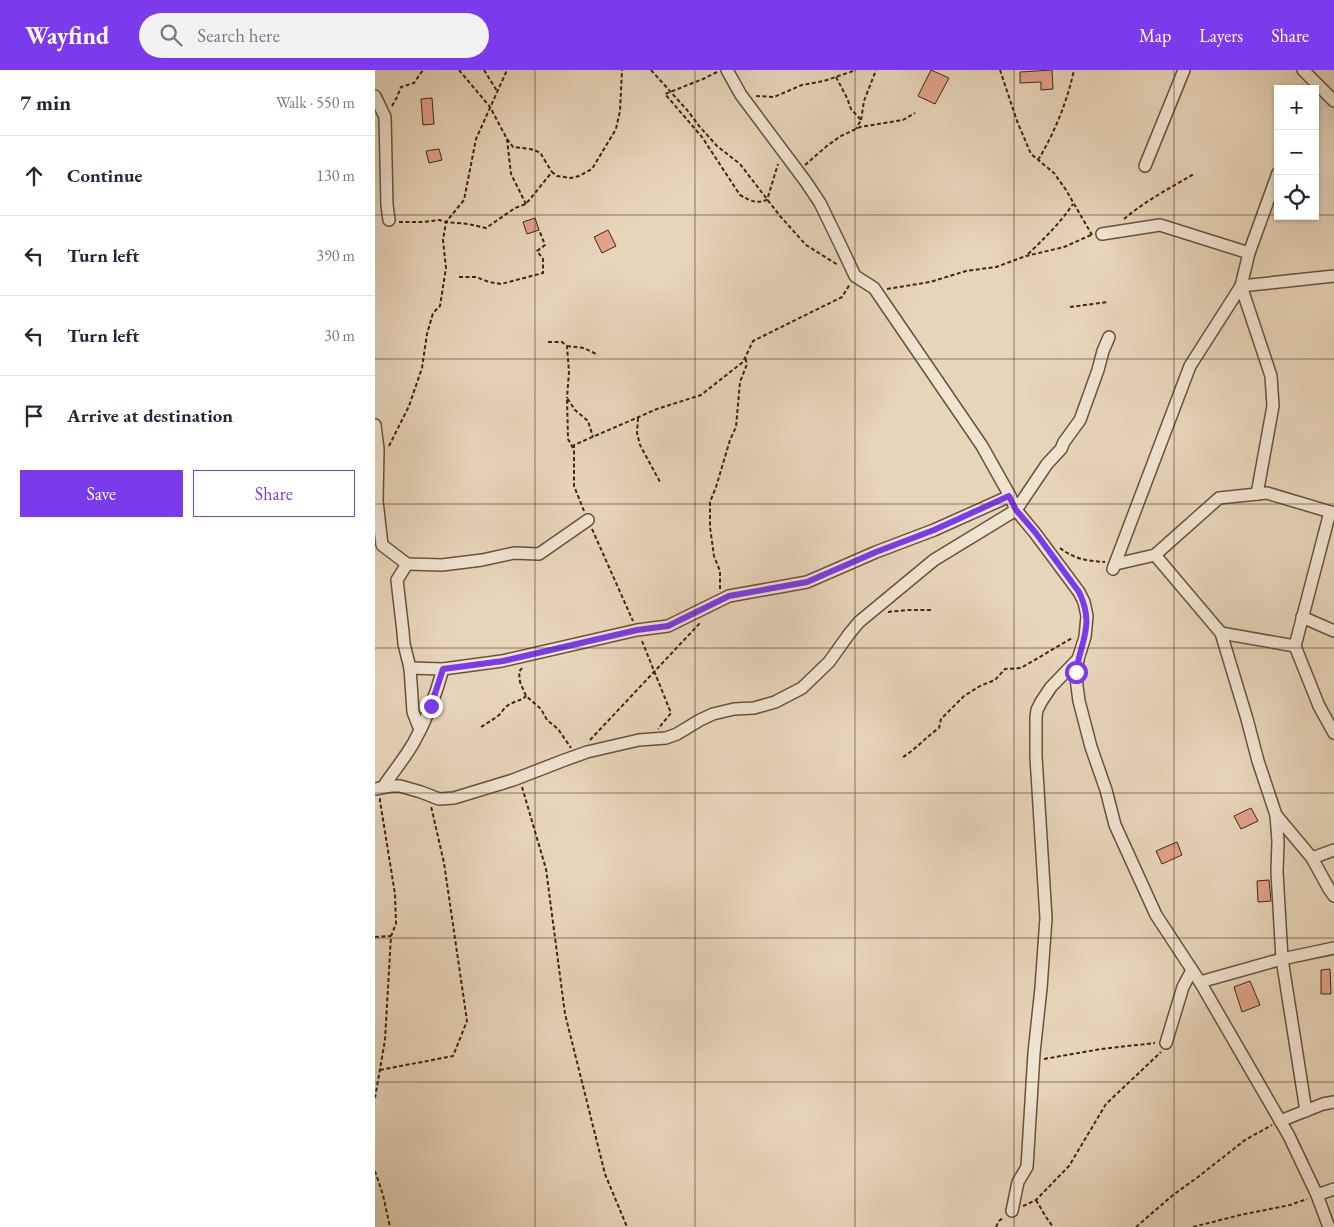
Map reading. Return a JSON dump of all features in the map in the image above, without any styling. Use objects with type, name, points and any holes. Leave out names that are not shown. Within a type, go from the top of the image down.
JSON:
[{"type":"street","points":[[727,70],[741,95],[798,171],[819,203],[855,276],[874,288],[982,446],[1016,510],[1035,532],[1079,592],[1084,602],[1087,616],[1086,632],[1076,672],[1079,702],[1115,825],[1156,914],[1200,982],[1289,1136],[1317,1195],[1329,1227]]},
{"type":"street","points":[[1145,166],[1184,70]]},
{"type":"street","points":[[1308,79],[1334,101]]},
{"type":"street","points":[[375,96],[385,117],[389,220]]},
{"type":"street","points":[[1112,565],[1190,366],[1241,286],[1249,253],[1277,175]]},
{"type":"street","points":[[1097,234],[1160,224],[1249,253]]},
{"type":"street","points":[[1241,286],[1334,276]]},
{"type":"street","points":[[1241,286],[1271,376],[1273,406],[1257,494]]},
{"type":"street","points":[[379,788],[400,786],[439,799],[454,798],[574,757],[639,740],[666,738],[713,714],[754,708],[775,702],[802,688],[829,662],[859,622],[934,560],[1016,510],[1047,464],[1061,449],[1063,442],[1081,420],[1109,337]]},
{"type":"street","points":[[375,425],[377,440],[377,502],[382,545],[407,564],[442,565],[482,560],[514,553],[539,554],[588,520]]},
{"type":"street","points":[[1112,565],[1155,555],[1219,498],[1267,492],[1332,512],[1295,646],[1319,706],[1334,733]]},
{"type":"street","points":[[410,668],[443,669],[503,661],[637,630],[668,626],[729,596],[807,582],[876,552],[934,530],[1009,496]]},
{"type":"street","points":[[1155,555],[1221,634],[1258,761],[1277,815],[1277,872],[1282,959],[1306,1111]]},
{"type":"street","points":[[407,564],[397,580],[403,632],[402,638],[410,668],[413,712],[421,730]]},
{"type":"street","points":[[1302,617],[1334,631]]},
{"type":"street","points":[[1221,634],[1295,646]]},
{"type":"street","points":[[1011,1211],[1018,1182],[1027,1167],[1033,1060],[1046,918],[1036,757],[1036,717],[1041,702],[1051,687],[1078,659]]},
{"type":"street","points":[[379,788],[409,750],[421,730],[435,697],[443,669]]},
{"type":"street","points":[[1277,815],[1312,858],[1334,896]]},
{"type":"street","points":[[1312,858],[1334,850]]},
{"type":"street","points":[[1200,982],[1282,959],[1334,948]]},
{"type":"street","points":[[1166,1043],[1183,987],[1192,970]]},
{"type":"street","points":[[1280,1121],[1323,1104],[1334,1102]]},
{"type":"street","points":[[1317,1195],[1334,1189]]},
{"type":"path","points":[[385,117],[401,87],[414,83],[423,70]]},
{"type":"path","points":[[459,70],[490,107],[513,147],[534,150],[541,154],[546,164],[557,176],[571,178],[579,176],[592,168],[616,129],[622,70]]},
{"type":"path","points":[[484,70],[497,91]]},
{"type":"path","points":[[376,460],[390,445],[409,406],[422,368],[427,334],[433,313],[440,306],[446,268],[443,240],[446,222],[464,200],[476,139],[507,70]]},
{"type":"path","points":[[649,739],[671,713],[574,486],[574,445],[657,409],[701,395],[743,362],[753,341],[842,297],[855,276],[806,244],[780,216],[740,164],[717,146],[651,70]]},
{"type":"path","points":[[721,70],[665,94],[702,137],[740,195],[758,203],[767,200]]},
{"type":"path","points":[[741,95],[774,97],[802,85],[824,81],[856,70]]},
{"type":"path","points":[[856,129],[861,120],[864,101],[876,70]]},
{"type":"path","points":[[874,288],[887,289],[930,282],[966,271],[996,267],[1027,256],[1063,247],[1097,234],[1073,203],[1054,173],[1031,154],[1017,121],[1000,70]]},
{"type":"path","points":[[1037,160],[1055,129],[1074,70]]},
{"type":"path","points":[[836,76],[851,109],[861,120]]},
{"type":"path","points":[[798,171],[841,136],[860,127],[903,120],[915,113]]},
{"type":"path","points":[[507,139],[511,174],[526,204]]},
{"type":"path","points":[[767,200],[779,160]]},
{"type":"path","points":[[389,220],[402,222],[439,220],[486,228],[515,208],[526,204],[552,172]]},
{"type":"path","points":[[1121,222],[1152,198],[1194,174]]},
{"type":"path","points":[[1027,256],[1064,218],[1073,203]]},
{"type":"path","points":[[459,277],[477,277],[501,284],[543,272],[543,259],[537,251],[545,245],[539,230]]},
{"type":"path","points":[[1070,307],[1109,302]]},
{"type":"path","points":[[548,342],[562,342],[567,346],[584,348],[598,355]]},
{"type":"path","points":[[567,346],[569,372],[567,398],[568,439],[574,450]]},
{"type":"path","points":[[721,600],[720,571],[714,556],[709,527],[710,502],[736,427],[740,382],[747,364],[745,357]]},
{"type":"path","points":[[567,398],[575,410],[588,421],[593,437]]},
{"type":"path","points":[[638,418],[637,433],[640,445],[660,482]]},
{"type":"path","points":[[1060,548],[1068,554],[1087,561],[1112,565]]},
{"type":"path","points":[[868,615],[908,610],[931,610]]},
{"type":"path","points":[[587,742],[701,621]]},
{"type":"path","points":[[903,758],[915,750],[929,735],[939,728],[941,719],[964,696],[980,686],[995,680],[1005,669],[1021,668],[1086,632]]},
{"type":"path","points":[[528,655],[519,672],[520,682],[526,696],[541,710],[547,720],[558,729],[570,746],[574,757]]},
{"type":"path","points":[[481,727],[500,714],[505,707],[513,702],[522,700],[526,696]]},
{"type":"path","points":[[519,777],[546,869],[565,1014],[605,1174],[627,1227]]},
{"type":"path","points":[[375,1098],[385,1040],[391,936],[396,924],[395,894],[379,788]]},
{"type":"path","points":[[380,1070],[453,1056],[467,1021],[444,863],[429,796]]},
{"type":"path","points":[[375,937],[391,936]]},
{"type":"path","points":[[996,1227],[999,1221],[1011,1211],[1036,1200],[1069,1166],[1106,1104],[1167,1046],[1163,1042],[1101,1049],[1033,1060]]},
{"type":"path","points":[[1136,1227],[1173,1195],[1245,1140],[1280,1121]]},
{"type":"path","points":[[375,1171],[383,1195],[390,1227]]},
{"type":"path","points":[[1193,1227],[1290,1205],[1317,1195]]},
{"type":"path","points":[[1036,1200],[1053,1227]]},
{"type":"building","points":[[931,70],[949,78],[935,104],[918,96]]},
{"type":"building","points":[[1052,70],[1053,89],[1041,90],[1041,82],[1020,83],[1020,72]]},
{"type":"building","points":[[432,98],[434,124],[423,125],[421,99]]},
{"type":"building","points":[[439,149],[442,160],[429,163],[426,151]]},
{"type":"building","points":[[535,218],[539,230],[527,234],[523,222]]},
{"type":"building","points":[[608,230],[616,246],[602,253],[594,237]]},
{"type":"building","points":[[1251,808],[1258,821],[1241,829],[1234,816]]},
{"type":"building","points":[[1177,842],[1182,855],[1162,864],[1156,851]]},
{"type":"building","points":[[1269,880],[1271,901],[1258,902],[1257,881]]},
{"type":"building","points":[[1330,969],[1331,994],[1321,994],[1321,970]]},
{"type":"building","points":[[1250,981],[1260,1005],[1242,1012],[1234,987]]},
{"type":"route","points":[[431,706],[443,669],[503,661],[637,630],[668,626],[729,596],[807,582],[876,552],[934,530],[1009,496],[1016,510],[1035,532],[1079,592],[1084,602],[1087,616],[1085,637],[1076,672]]}]
